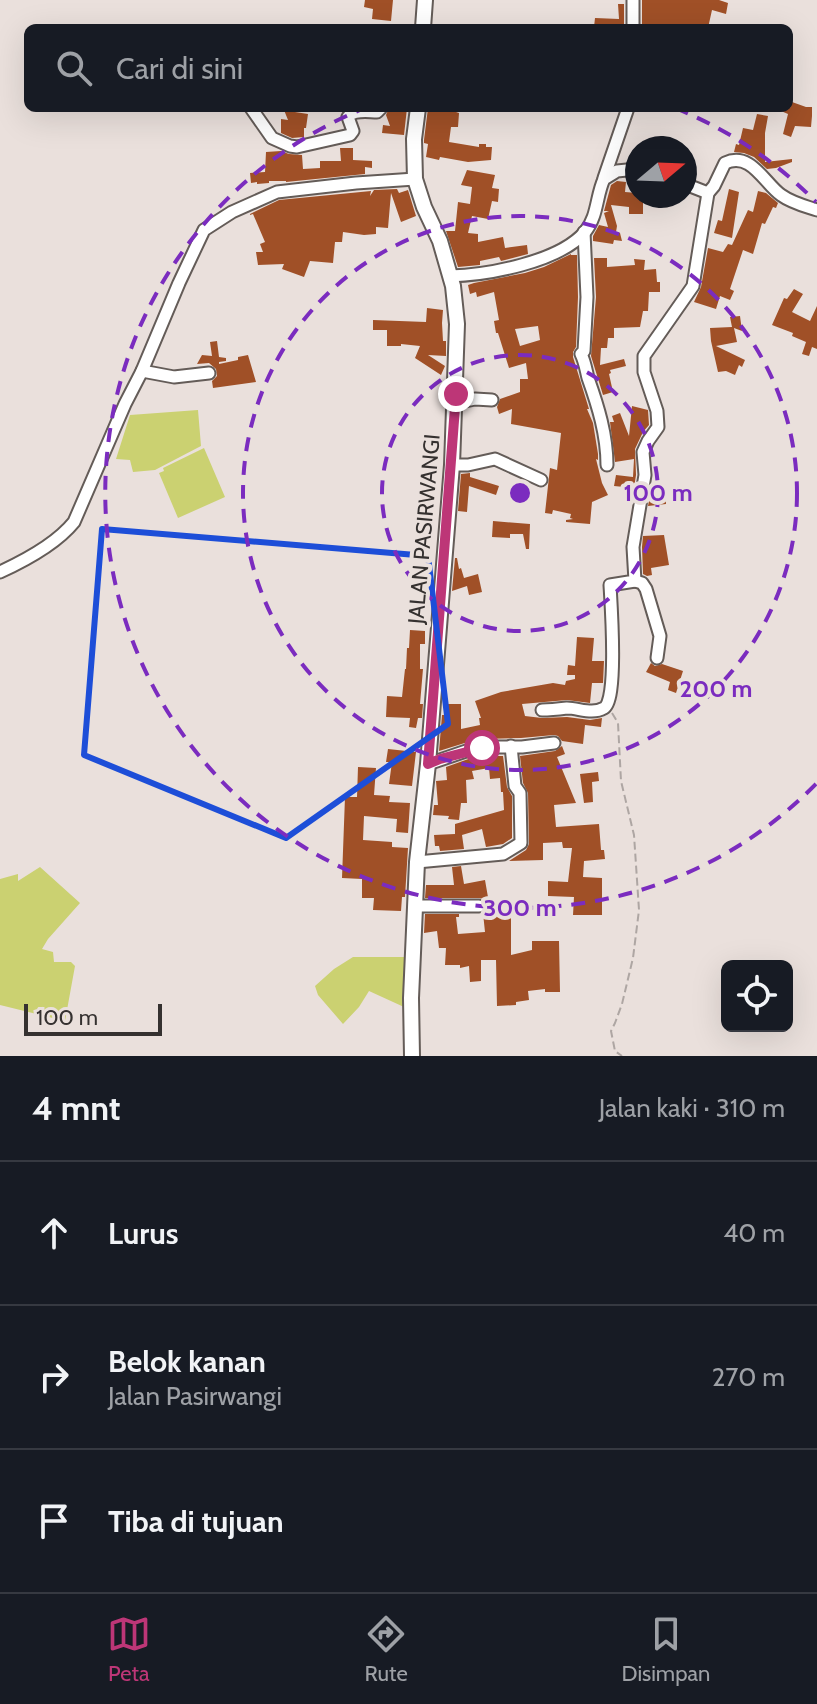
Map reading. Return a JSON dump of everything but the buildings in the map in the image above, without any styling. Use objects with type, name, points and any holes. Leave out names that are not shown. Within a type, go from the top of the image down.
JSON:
[{"type":"street","points":[[423,24],[425,0]]},
{"type":"street","points":[[633,0],[633,24]]},
{"type":"street","points":[[254,112],[272,138],[297,147],[350,135],[353,131],[348,117],[360,112]]},
{"type":"street","name":"JALAN PASIRWANGI","points":[[412,1056],[411,998],[417,862],[452,465],[457,313],[440,241],[415,179],[414,139],[417,112]]},
{"type":"street","points":[[450,276],[528,263],[571,244],[584,232],[598,205],[600,190],[627,112]]},
{"type":"street","points":[[635,581],[633,547],[645,475],[643,452],[658,427],[657,411],[644,372],[644,356],[693,286],[708,193],[725,163],[734,160],[753,167],[791,202],[817,210]]},
{"type":"street","points":[[604,179],[625,170]]},
{"type":"street","points":[[0,572],[32,555],[74,522],[204,230],[232,212],[277,192],[415,179]]},
{"type":"street","points":[[697,189],[708,193]]},
{"type":"street","points":[[584,232],[587,297],[584,351],[581,354],[586,362],[607,444],[607,465]]},
{"type":"street","points":[[142,371],[174,377],[209,373]]},
{"type":"street","points":[[455,403],[492,400]]},
{"type":"street","points":[[452,465],[495,459],[541,480]]},
{"type":"street","points":[[542,710],[570,708],[586,712],[605,708],[609,703],[610,585],[635,581],[642,583],[646,589],[660,636],[657,658]]},
{"type":"street","points":[[428,764],[472,749],[554,743]]},
{"type":"street","points":[[417,862],[503,854],[521,843],[520,793],[515,786],[511,746]]},
{"type":"street","points":[[415,906],[479,906]]},
{"type":"path","points":[[605,708],[618,723],[621,781],[634,835],[639,910],[633,958],[622,1004],[611,1031],[615,1051],[622,1056]]},
{"type":"highlighted area","points":[[102,529],[428,556],[448,724],[286,838],[84,755]]},
{"type":"green space","points":[[198,410],[201,446],[155,470],[133,472],[130,460],[116,459],[130,415]]},
{"type":"green space","points":[[204,448],[225,497],[178,518],[159,473],[164,471],[163,468]]},
{"type":"green space","points":[[40,867],[80,903],[42,949],[53,952],[54,962],[71,962],[75,966],[65,1021],[0,1005],[0,879],[18,874],[18,881]]},
{"type":"green space","points":[[353,957],[406,957],[404,1007],[369,991],[343,1024],[318,995],[315,986]]},
{"type":"route","points":[[456,394],[428,764],[482,748]]}]
